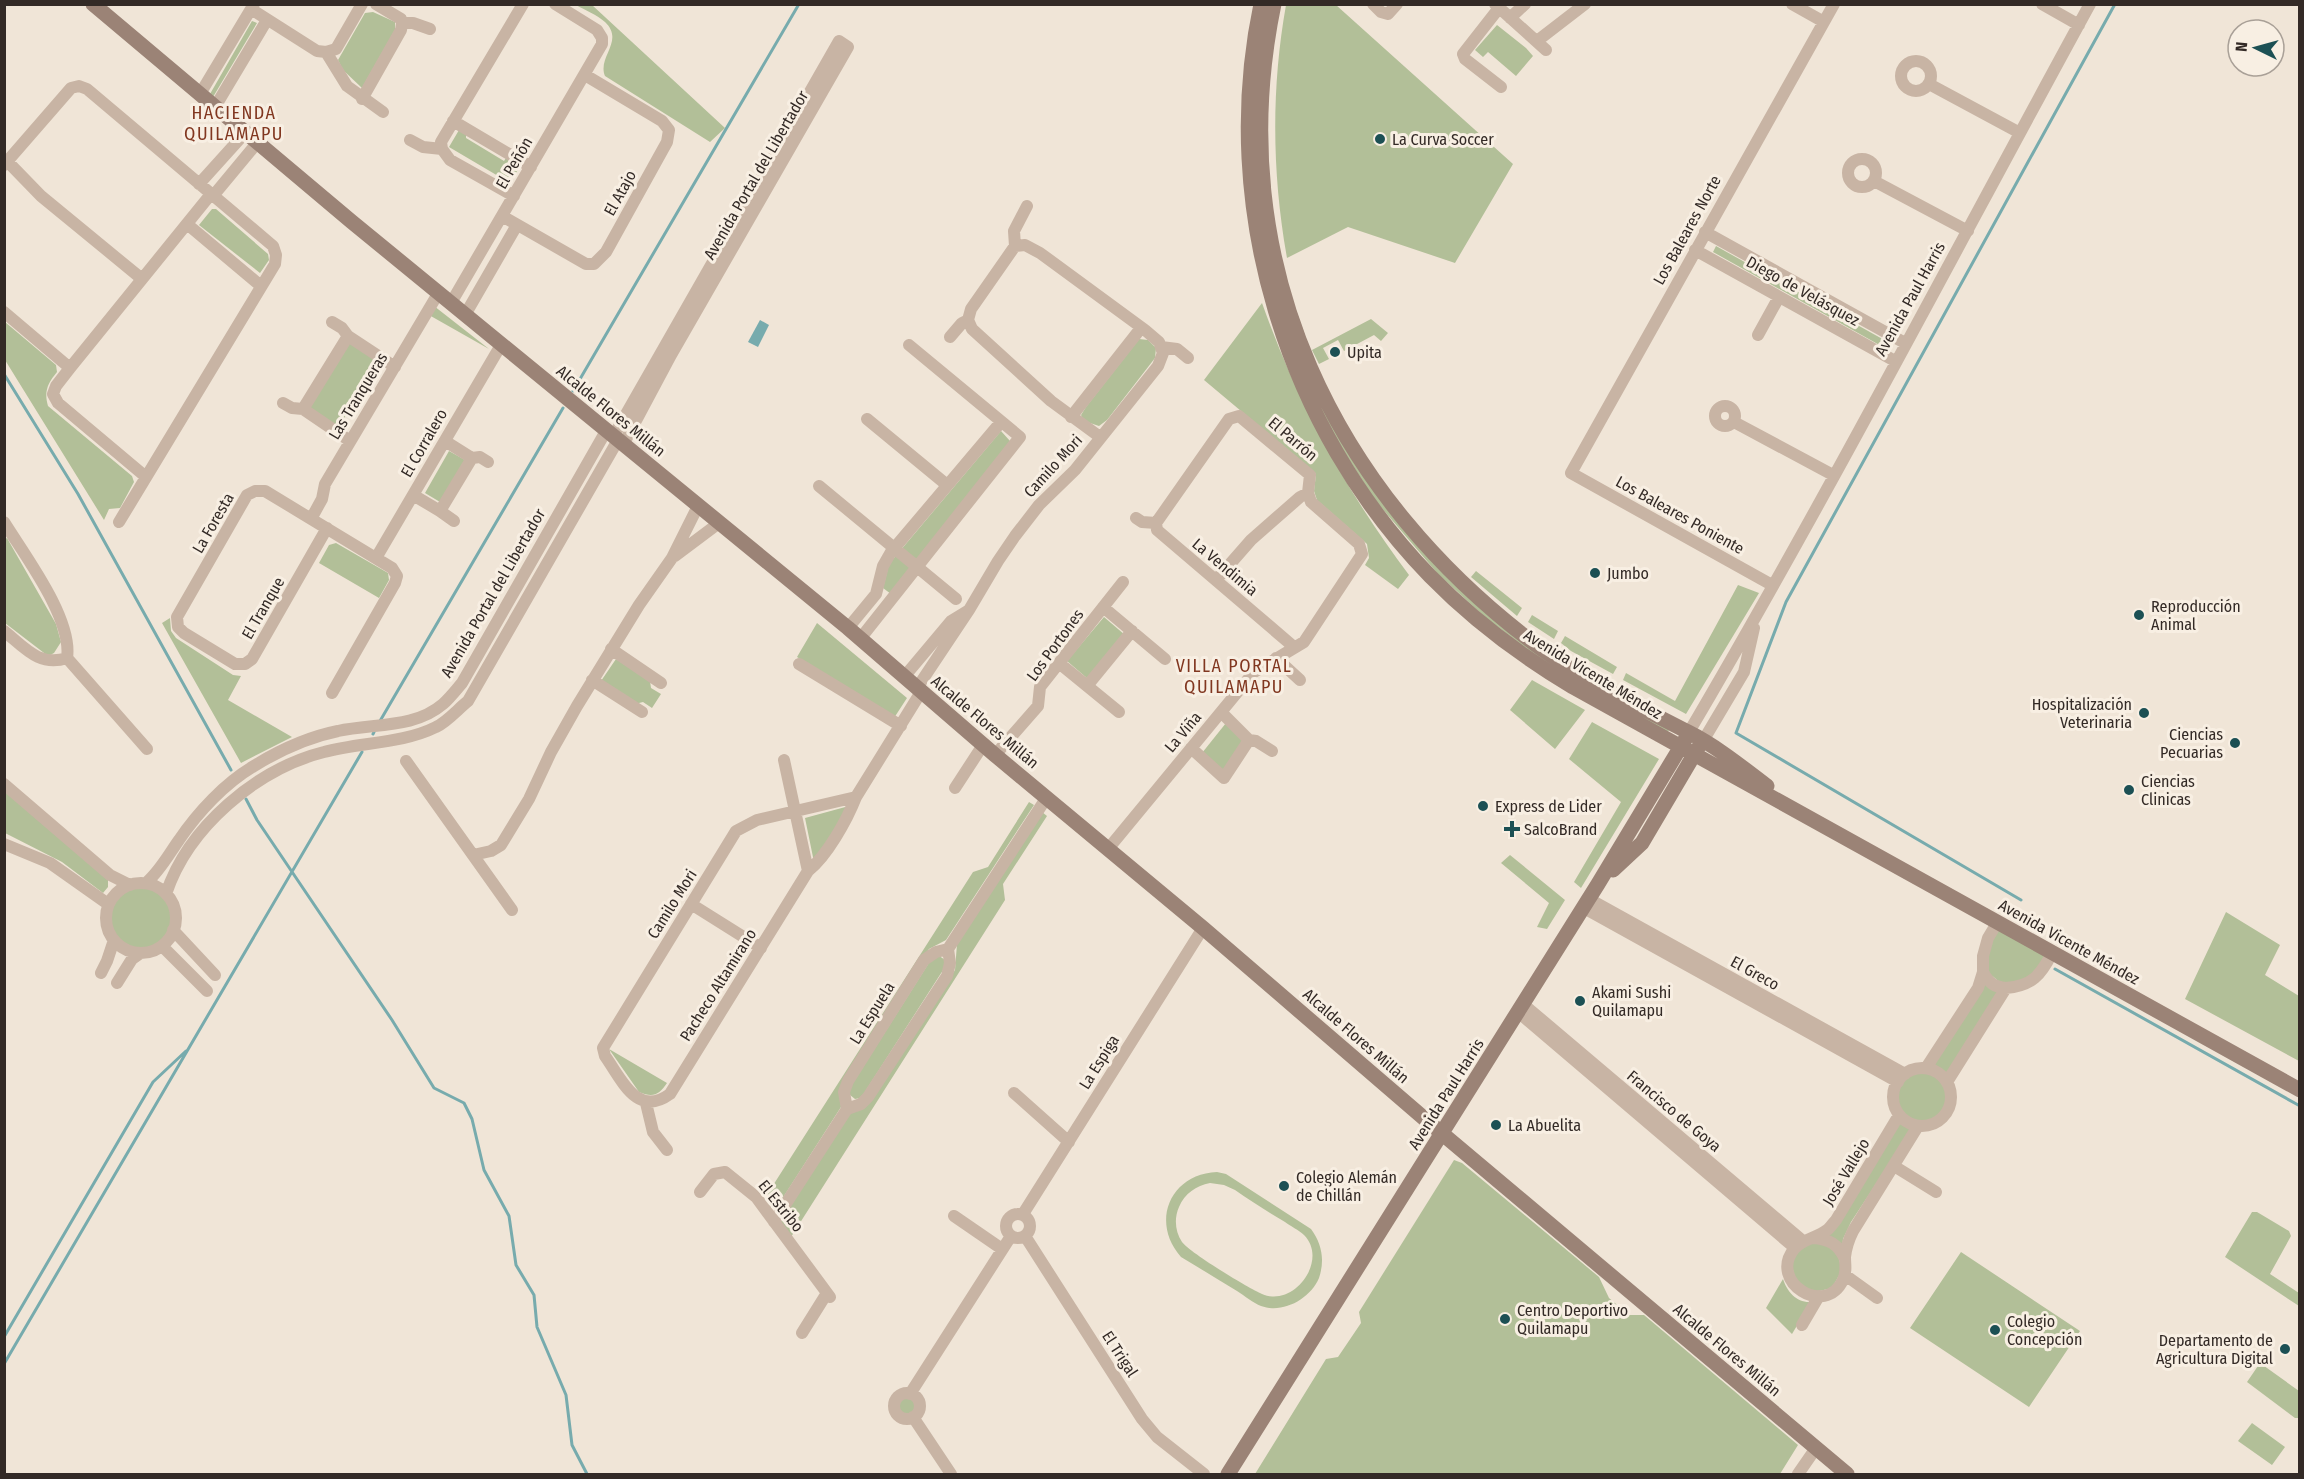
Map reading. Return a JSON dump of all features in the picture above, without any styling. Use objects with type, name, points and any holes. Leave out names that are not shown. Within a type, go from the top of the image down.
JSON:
[{"type":"main road","name":"Alcalde Flores Millán","points":[[93,4],[501,345],[848,628],[989,750],[1203,928],[1442,1134],[1847,1474]]},
{"type":"main road","name":"Avenida Vicente Méndez","points":[[1260,4],[1247,104],[1248,163],[1253,213],[1268,286],[1283,336],[1303,386],[1328,436],[1357,484],[1390,530],[1430,576],[1474,617],[1547,672],[2300,1090]]},
{"type":"main road","name":"Avenida Vicente Méndez","points":[[1274,4],[1262,91],[1262,179],[1274,258],[1295,331],[1326,402],[1364,465],[1402,517],[1445,566],[1518,630],[1600,687],[1689,732],[1821,824]]},
{"type":"main road","name":"Avenida Paul Harris","points":[[1228,1474],[1586,904],[1689,732]]},
{"type":"main road","name":"Avenida Paul Harris","points":[[1598,884],[1642,843],[1702,741]]},
{"type":"street","points":[[200,94],[253,7],[267,20],[317,51],[326,52],[336,49],[362,4]]},
{"type":"street","points":[[363,99],[401,30],[402,23],[401,19],[376,4]]},
{"type":"street","points":[[514,195],[450,160],[442,149],[443,137],[523,4]]},
{"type":"street","name":"El Peñón","points":[[445,298],[502,216],[600,50],[602,38],[597,30],[555,4]]},
{"type":"street","points":[[1373,4],[1381,12],[1388,14],[1397,4]]},
{"type":"street","points":[[1510,18],[1525,4]]},
{"type":"street","points":[[1501,87],[1465,59],[1463,54],[1497,6],[1541,45],[1585,4]]},
{"type":"street","points":[[1792,4],[1824,22]]},
{"type":"street","name":"Los Baleares Norte","points":[[1571,473],[1834,4]]},
{"type":"street","points":[[2042,4],[2079,25]]},
{"type":"street","name":"Avenida Paul Harris","points":[[1689,732],[1968,231],[2090,4]]},
{"type":"street","points":[[215,107],[267,20]]},
{"type":"street","points":[[402,23],[413,23],[430,29]]},
{"type":"street","name":"Avenida Portal del Libertador","points":[[166,894],[175,870],[190,847],[222,811],[246,789],[294,762],[321,752],[355,744],[398,739],[437,727],[468,701],[615,438],[843,44]]},
{"type":"street","points":[[326,52],[347,86],[383,112]]},
{"type":"street","name":"El Atajo","points":[[502,216],[579,261],[594,264],[606,252],[667,142],[669,130],[662,121],[585,75]]},
{"type":"street","points":[[1929,84],[2020,132]]},
{"type":"street","points":[[119,522],[274,264],[276,255],[273,246],[87,89],[79,86],[71,88],[6,163],[41,196],[142,279]]},
{"type":"street","points":[[453,121],[531,167]]},
{"type":"street","points":[[199,184],[245,133]]},
{"type":"street","points":[[410,140],[423,147],[442,149]]},
{"type":"street","points":[[146,477],[58,402],[53,394],[56,386],[142,279],[257,143]]},
{"type":"street","points":[[1874,181],[1968,231]]},
{"type":"street","points":[[1027,206],[1014,231],[1015,246],[971,309],[968,320],[972,329],[1071,417],[1100,437]]},
{"type":"street","points":[[187,224],[261,286]]},
{"type":"street","points":[[465,315],[517,225]]},
{"type":"street","name":"Diego de Velásquez","points":[[1706,232],[1905,343]]},
{"type":"street","points":[[1015,246],[1025,245],[1040,253],[1141,328],[1159,342],[1161,347],[1177,349],[1188,358]]},
{"type":"street","name":"Diego de Velásquez","points":[[1695,250],[1895,361]]},
{"type":"street","points":[[1758,335],[1779,297]]},
{"type":"street","name":"Las Tranqueras","points":[[311,519],[322,500],[325,484],[350,441],[395,367],[445,298]]},
{"type":"street","points":[[4,312],[70,368]]},
{"type":"street","points":[[950,337],[962,323],[968,320]]},
{"type":"street","points":[[332,322],[342,328],[348,336],[395,367]]},
{"type":"street","points":[[1071,417],[1141,328]]},
{"type":"street","points":[[303,409],[348,336]]},
{"type":"street","name":"El Corralero","points":[[376,558],[501,345]]},
{"type":"street","points":[[860,639],[1020,437],[909,345]]},
{"type":"street","name":"Camilo Mori","points":[[808,871],[818,863],[852,807],[856,796],[901,726],[919,690],[998,561],[1039,506],[1075,470],[1158,366],[1163,353],[1161,347]]},
{"type":"street","points":[[283,403],[292,408],[303,409],[350,441]]},
{"type":"street","name":"El Parrón","points":[[1156,523],[1229,419],[1239,416],[1310,475],[1308,493],[1311,502],[1359,544],[1362,554]]},
{"type":"street","points":[[867,419],[947,485]]},
{"type":"street","points":[[848,628],[876,594],[883,567],[894,548],[1001,422]]},
{"type":"street","points":[[1734,422],[1833,475]]},
{"type":"street","name":"Avenida Portal del Libertador","points":[[146,884],[154,877],[181,836],[214,798],[250,768],[274,754],[309,739],[339,731],[402,723],[426,714],[443,704],[462,683],[615,438]]},
{"type":"street","points":[[445,441],[472,458],[480,457],[488,462]]},
{"type":"street","points":[[440,511],[472,458]]},
{"type":"street","name":"Los Baleares Poniente","points":[[1571,473],[1772,585]]},
{"type":"street","points":[[819,486],[956,599]]},
{"type":"street","name":"La Foresta","points":[[178,627],[177,617],[247,495],[255,491],[266,491],[392,568],[397,576],[332,693]]},
{"type":"street","points":[[1215,580],[1251,540],[1300,497],[1308,493]]},
{"type":"street","points":[[413,495],[454,521]]},
{"type":"street","points":[[473,855],[491,852],[501,845],[529,799],[551,752],[592,680],[672,558],[698,506]]},
{"type":"street","points":[[1136,519],[1156,523]]},
{"type":"street","points":[[672,558],[719,523]]},
{"type":"street","name":"La Vendimia","points":[[1156,523],[1157,531],[1294,647]]},
{"type":"street","points":[[5,526],[59,612],[69,646],[67,658]]},
{"type":"street","name":"El Tranque","points":[[178,627],[184,633],[236,664],[245,664],[252,659],[327,528]]},
{"type":"street","name":"La Viña","points":[[1108,849],[1254,672],[1305,642],[1362,554]]},
{"type":"street","name":"Los Portones","points":[[955,788],[989,750],[1038,706],[1040,687],[1123,582]]},
{"type":"street","points":[[1103,607],[1165,659]]},
{"type":"street","name":"Avenida Paul Harris","points":[[1702,741],[1743,672],[1759,609]]},
{"type":"street","name":"Camilo Mori","points":[[904,676],[951,621],[969,610]]},
{"type":"street","points":[[1087,686],[1132,631]]},
{"type":"street","points":[[6,636],[45,661],[55,662],[67,658]]},
{"type":"street","points":[[611,650],[661,683]]},
{"type":"street","points":[[67,658],[147,749]]},
{"type":"street","points":[[1276,658],[1300,680]]},
{"type":"street","points":[[1059,663],[1119,712]]},
{"type":"street","points":[[799,664],[901,726]]},
{"type":"street","points":[[592,680],[642,712]]},
{"type":"street","points":[[1221,712],[1249,740],[1256,741],[1272,751]]},
{"type":"street","points":[[1191,748],[1224,778],[1249,740]]},
{"type":"street","points":[[784,760],[808,871]]},
{"type":"street","points":[[406,761],[512,909]]},
{"type":"street","points":[[4,784],[110,875],[130,885]]},
{"type":"street","name":"Camilo Mori","points":[[646,1102],[635,1098],[605,1056],[603,1048],[736,831],[757,820],[856,796]]},
{"type":"street","name":"La Espuela","points":[[774,1222],[847,1109],[861,1104],[868,1097],[948,976],[950,963],[948,949],[1047,797]]},
{"type":"street","points":[[4,844],[50,863],[108,904]]},
{"type":"street","name":"Pacheco Altamirano","points":[[646,1102],[659,1102],[670,1094],[808,871]]},
{"type":"street","points":[[117,983],[132,959],[139,954],[162,946],[173,930],[176,915],[172,904],[166,894],[157,887],[146,884],[130,885],[115,894],[108,904],[106,915],[106,927],[114,940],[129,951],[139,954]]},
{"type":"street","points":[[691,904],[761,948]]},
{"type":"street","name":"El Greco","points":[[1586,904],[1902,1078]]},
{"type":"street","points":[[1926,1068],[1978,988],[1988,938],[1997,922]]},
{"type":"street","name":"La Espiga","points":[[913,1417],[901,1418],[894,1408],[898,1396],[910,1394],[1011,1236],[1006,1229],[1006,1221],[1015,1214],[1023,1214],[1203,928]]},
{"type":"street","points":[[173,930],[215,975]]},
{"type":"street","points":[[101,973],[108,961],[114,940]]},
{"type":"street","points":[[162,946],[207,991]]},
{"type":"street","name":"La Espuela","points":[[847,1109],[844,1092],[848,1081],[924,960],[936,952],[948,949]]},
{"type":"street","points":[[1983,972],[1997,987],[2021,987],[2035,979],[2052,953]]},
{"type":"street","points":[[1947,1082],[2006,988]]},
{"type":"street","name":"Francisco de Goya","points":[[1521,1008],[1803,1243]]},
{"type":"street","points":[[1926,1068],[1938,1073],[1947,1082],[1951,1092],[1951,1102],[1947,1112],[1935,1124],[1918,1126],[1899,1115],[1893,1098],[1902,1078],[1915,1069],[1926,1068]]},
{"type":"street","points":[[1014,1093],[1069,1142]]},
{"type":"street","points":[[646,1102],[653,1132],[667,1150]]},
{"type":"street","name":"José Vallejo","points":[[1803,1243],[1827,1230],[1836,1220],[1899,1115]]},
{"type":"street","points":[[1845,1259],[1833,1242],[1823,1238],[1803,1243],[1788,1265],[1792,1282],[1800,1291],[1811,1296],[1819,1296],[1834,1291],[1842,1282],[1845,1275],[1847,1244],[1853,1231],[1918,1126]]},
{"type":"street","points":[[1894,1166],[1936,1192]]},
{"type":"street","name":"El Estribo","points":[[700,1192],[714,1174],[725,1172],[756,1197],[828,1295],[802,1333]]},
{"type":"street","points":[[1011,1236],[1018,1238],[1025,1236],[1031,1227],[1029,1219],[1023,1214]]},
{"type":"street","points":[[954,1216],[1002,1249]]},
{"type":"street","name":"El Trigal","points":[[1025,1236],[1142,1419],[1157,1437],[1204,1474]]},
{"type":"street","points":[[1845,1275],[1877,1298]]},
{"type":"street","points":[[1802,1325],[1819,1296]]},
{"type":"street","points":[[910,1394],[917,1398],[919,1407],[913,1417],[951,1474]]},
{"type":"street","points":[[1797,1474],[1816,1448]]},
{"type":"green space","points":[[576,5],[592,5],[725,128],[710,142],[605,76],[604,62],[612,42],[610,29],[602,19]]},
{"type":"green space","name":"La Curva Soccer","points":[[1286,5],[1336,5],[1513,164],[1455,263],[1348,227],[1287,258],[1278,195],[1275,132],[1278,68]]},
{"type":"green space","points":[[373,12],[395,22],[395,30],[362,88],[343,70],[338,60],[365,13]]},
{"type":"green space","points":[[252,21],[257,23],[213,97],[210,94]]},
{"type":"green space","points":[[1497,25],[1533,56],[1516,76],[1488,52],[1483,57],[1475,50]]},
{"type":"green space","points":[[459,130],[466,134],[466,138],[504,161],[506,158],[520,166],[510,183],[449,147]]},
{"type":"green space","points":[[212,209],[216,209],[268,254],[269,260],[260,273],[199,225]]},
{"type":"green space","points":[[1261,210],[1343,444],[1379,498],[1443,573],[1516,637],[1669,730],[1666,735],[1540,659],[1486,618],[1438,574],[1374,499],[1329,428],[1286,330]]},
{"type":"green space","points":[[1716,246],[1886,341],[1883,347],[1713,252]]},
{"type":"green space","points":[[1262,303],[1291,375],[1325,445],[1364,511],[1409,575],[1398,589],[1365,565],[1369,558],[1367,544],[1317,500],[1314,491],[1316,474],[1204,380]]},
{"type":"green space","points":[[434,306],[489,349],[429,315]]},
{"type":"green space","points":[[1371,319],[1388,333],[1381,341],[1374,335],[1344,351],[1338,340],[1323,348],[1329,359],[1319,364],[1312,350]]},
{"type":"green space","points":[[5,322],[56,365],[57,372],[46,392],[48,406],[132,476],[134,482],[120,508],[109,509],[104,520],[5,360]]},
{"type":"green space","points":[[1139,339],[1148,340],[1156,348],[1155,358],[1107,420],[1099,426],[1084,421],[1081,415],[1086,407]]},
{"type":"green space","points":[[348,340],[380,359],[338,428],[306,409]]},
{"type":"green space","points":[[1001,431],[1010,441],[891,594],[883,588],[889,564]]},
{"type":"green space","points":[[449,451],[465,460],[440,502],[425,493]]},
{"type":"green space","points":[[7,538],[56,624],[61,642],[54,653],[48,656],[5,623],[4,540]]},
{"type":"green space","points":[[336,543],[388,573],[389,580],[379,598],[319,563],[329,545]]},
{"type":"green space","points":[[1476,571],[1522,608],[1517,616],[1471,577]]},
{"type":"green space","points":[[1738,585],[1759,593],[1686,714],[1623,680],[1626,673],[1675,701]]},
{"type":"green space","points":[[1532,615],[1558,631],[1554,639],[1528,622]]},
{"type":"green space","points":[[1104,617],[1125,635],[1088,679],[1067,661]]},
{"type":"green space","points":[[170,618],[171,631],[176,638],[233,675],[241,676],[228,700],[292,737],[241,763],[162,623]]},
{"type":"green space","points":[[817,623],[907,698],[894,718],[797,657]]},
{"type":"green space","points":[[1565,636],[1617,667],[1613,674],[1571,651],[1561,643]]},
{"type":"green space","points":[[616,659],[650,681],[651,688],[661,694],[652,708],[643,702],[635,704],[601,681]]},
{"type":"green space","points":[[1532,680],[1585,710],[1555,749],[1510,710]]},
{"type":"green space","points":[[1592,722],[1659,759],[1581,888],[1574,882],[1621,802],[1569,759]]},
{"type":"green space","points":[[1226,723],[1245,741],[1223,772],[1202,753]]},
{"type":"green space","points":[[4,789],[108,880],[108,887],[103,893],[62,862],[5,833]]},
{"type":"green space","points":[[1029,802],[1034,805],[946,940],[929,949],[840,1087],[841,1107],[775,1210],[763,1201],[973,872],[988,867]]},
{"type":"green space","points":[[849,806],[814,862],[805,818]]},
{"type":"green space","points":[[1042,812],[1047,816],[1003,884],[1005,900],[791,1237],[780,1223],[849,1113],[870,1102],[955,970],[957,944]]},
{"type":"green space","points":[[1510,855],[1565,900],[1547,929],[1537,927],[1549,903],[1501,863]]},
{"type":"green space","points":[[141,885],[159,891],[167,899],[173,917],[167,935],[159,943],[141,949],[123,943],[115,935],[109,917],[115,899],[123,891]]},
{"type":"green space","points":[[2226,912],[2280,945],[2265,975],[2299,996],[2299,1061],[2185,999]]},
{"type":"green space","points":[[1999,925],[2047,952],[2031,979],[2006,987],[1986,971],[1990,939]]},
{"type":"green space","points":[[938,955],[945,960],[945,967],[861,1098],[855,1099],[850,1095],[849,1089],[932,958]]},
{"type":"green space","points":[[1984,979],[2001,991],[1948,1075],[1931,1064]]},
{"type":"green space","points":[[609,1049],[667,1083],[655,1094],[648,1095],[639,1092]]},
{"type":"green space","points":[[1918,1071],[1928,1071],[1942,1078],[1949,1097],[1942,1116],[1928,1123],[1918,1123],[1908,1119],[1901,1112],[1897,1102],[1897,1092],[1901,1082],[1908,1075]]},
{"type":"green space","points":[[1900,1117],[1914,1126],[1851,1222],[1843,1239],[1842,1252],[1819,1236]]},
{"type":"green space","name":"Centro Deportivo Quilamapu","points":[[1454,1160],[1462,1163],[1599,1277],[1609,1298],[1629,1315],[1644,1315],[1798,1445],[1780,1474],[1255,1474],[1326,1359],[1338,1357],[1361,1323],[1359,1312]]},
{"type":"green space","name":"Colegio Alemán de Chillán","points":[[1217,1172],[1226,1174],[1311,1229],[1318,1240],[1322,1259],[1319,1278],[1309,1292],[1287,1306],[1269,1308],[1261,1306],[1181,1257],[1167,1229],[1166,1215],[1177,1191],[1187,1181]],"holes":[[[1205,1184],[1224,1185],[1297,1230],[1311,1245],[1310,1268],[1296,1288],[1274,1297],[1262,1294],[1232,1278],[1182,1242],[1176,1220],[1177,1211],[1184,1198]]]},
{"type":"green space","points":[[2252,1212],[2257,1212],[2289,1231],[2291,1236],[2270,1274],[2299,1293],[2299,1306],[2225,1257]]},
{"type":"green space","points":[[1817,1241],[1836,1249],[1842,1270],[1832,1288],[1811,1293],[1794,1280],[1793,1259],[1802,1248]]},
{"type":"green space","name":"Colegio Concepción","points":[[1961,1252],[2080,1331],[2029,1407],[1910,1328]]},
{"type":"green space","points":[[1783,1279],[1793,1296],[1801,1301],[1811,1302],[1792,1334],[1766,1308]]},
{"type":"green space","points":[[2260,1363],[2299,1391],[2299,1418],[2295,1418],[2247,1382]]},
{"type":"green space","points":[[906,1397],[912,1400],[915,1406],[912,1412],[906,1415],[900,1412],[897,1406],[900,1400]]},
{"type":"green space","points":[[2252,1423],[2285,1447],[2272,1465],[2238,1441]]},
{"type":"water","points":[[760,320],[769,325],[758,347],[748,342]]},
{"type":"waterway","points":[[573,391],[799,4]]},
{"type":"waterway","points":[[2021,900],[1736,733],[1786,602],[2115,4]]},
{"type":"waterway","points":[[4,374],[78,494],[231,770]]},
{"type":"waterway","points":[[380,721],[563,408]]},
{"type":"waterway","points":[[4,1364],[362,752]]},
{"type":"waterway","points":[[246,799],[257,820],[392,1020],[434,1088],[464,1103],[472,1119],[484,1170],[509,1216],[516,1265],[534,1295],[537,1327],[566,1395],[572,1445],[587,1474]]},
{"type":"waterway","points":[[2055,969],[2300,1106]]},
{"type":"waterway","points":[[4,1337],[153,1082],[186,1051]]},
{"type":"place","name":"La Curva Soccer","points":[[1380,139]]},
{"type":"place","name":"Upita","points":[[1335,352]]},
{"type":"place","name":"Jumbo","points":[[1595,573]]},
{"type":"place","name":"Reproducción Animal","points":[[2139,615]]},
{"type":"place","name":"Hospitalización Veterinaria","points":[[2144,713]]},
{"type":"place","name":"Ciencias Pecuarias","points":[[2235,743]]},
{"type":"place","name":"Ciencias Clinicas","points":[[2129,790]]},
{"type":"place","name":"Express de Lider","points":[[1483,806]]},
{"type":"place","name":"SalcoBrand","points":[[1512,829]]},
{"type":"place","name":"Akami Sushi Quilamapu","points":[[1580,1001]]},
{"type":"place","name":"La Abuelita","points":[[1496,1125]]},
{"type":"place","name":"Colegio Alemán de Chillán","points":[[1284,1186]]},
{"type":"place","name":"Centro Deportivo Quilamapu","points":[[1505,1319]]},
{"type":"place","name":"Colegio Concepción","points":[[1995,1330]]},
{"type":"place","name":"Departamento de Agricultura Digital","points":[[2285,1349]]},
{"type":"district","name":"HACIENDA QUILAMAPU","points":[[234,123]]},
{"type":"district","name":"VILLA PORTAL QUILAMAPU","points":[[1234,676]]}]
